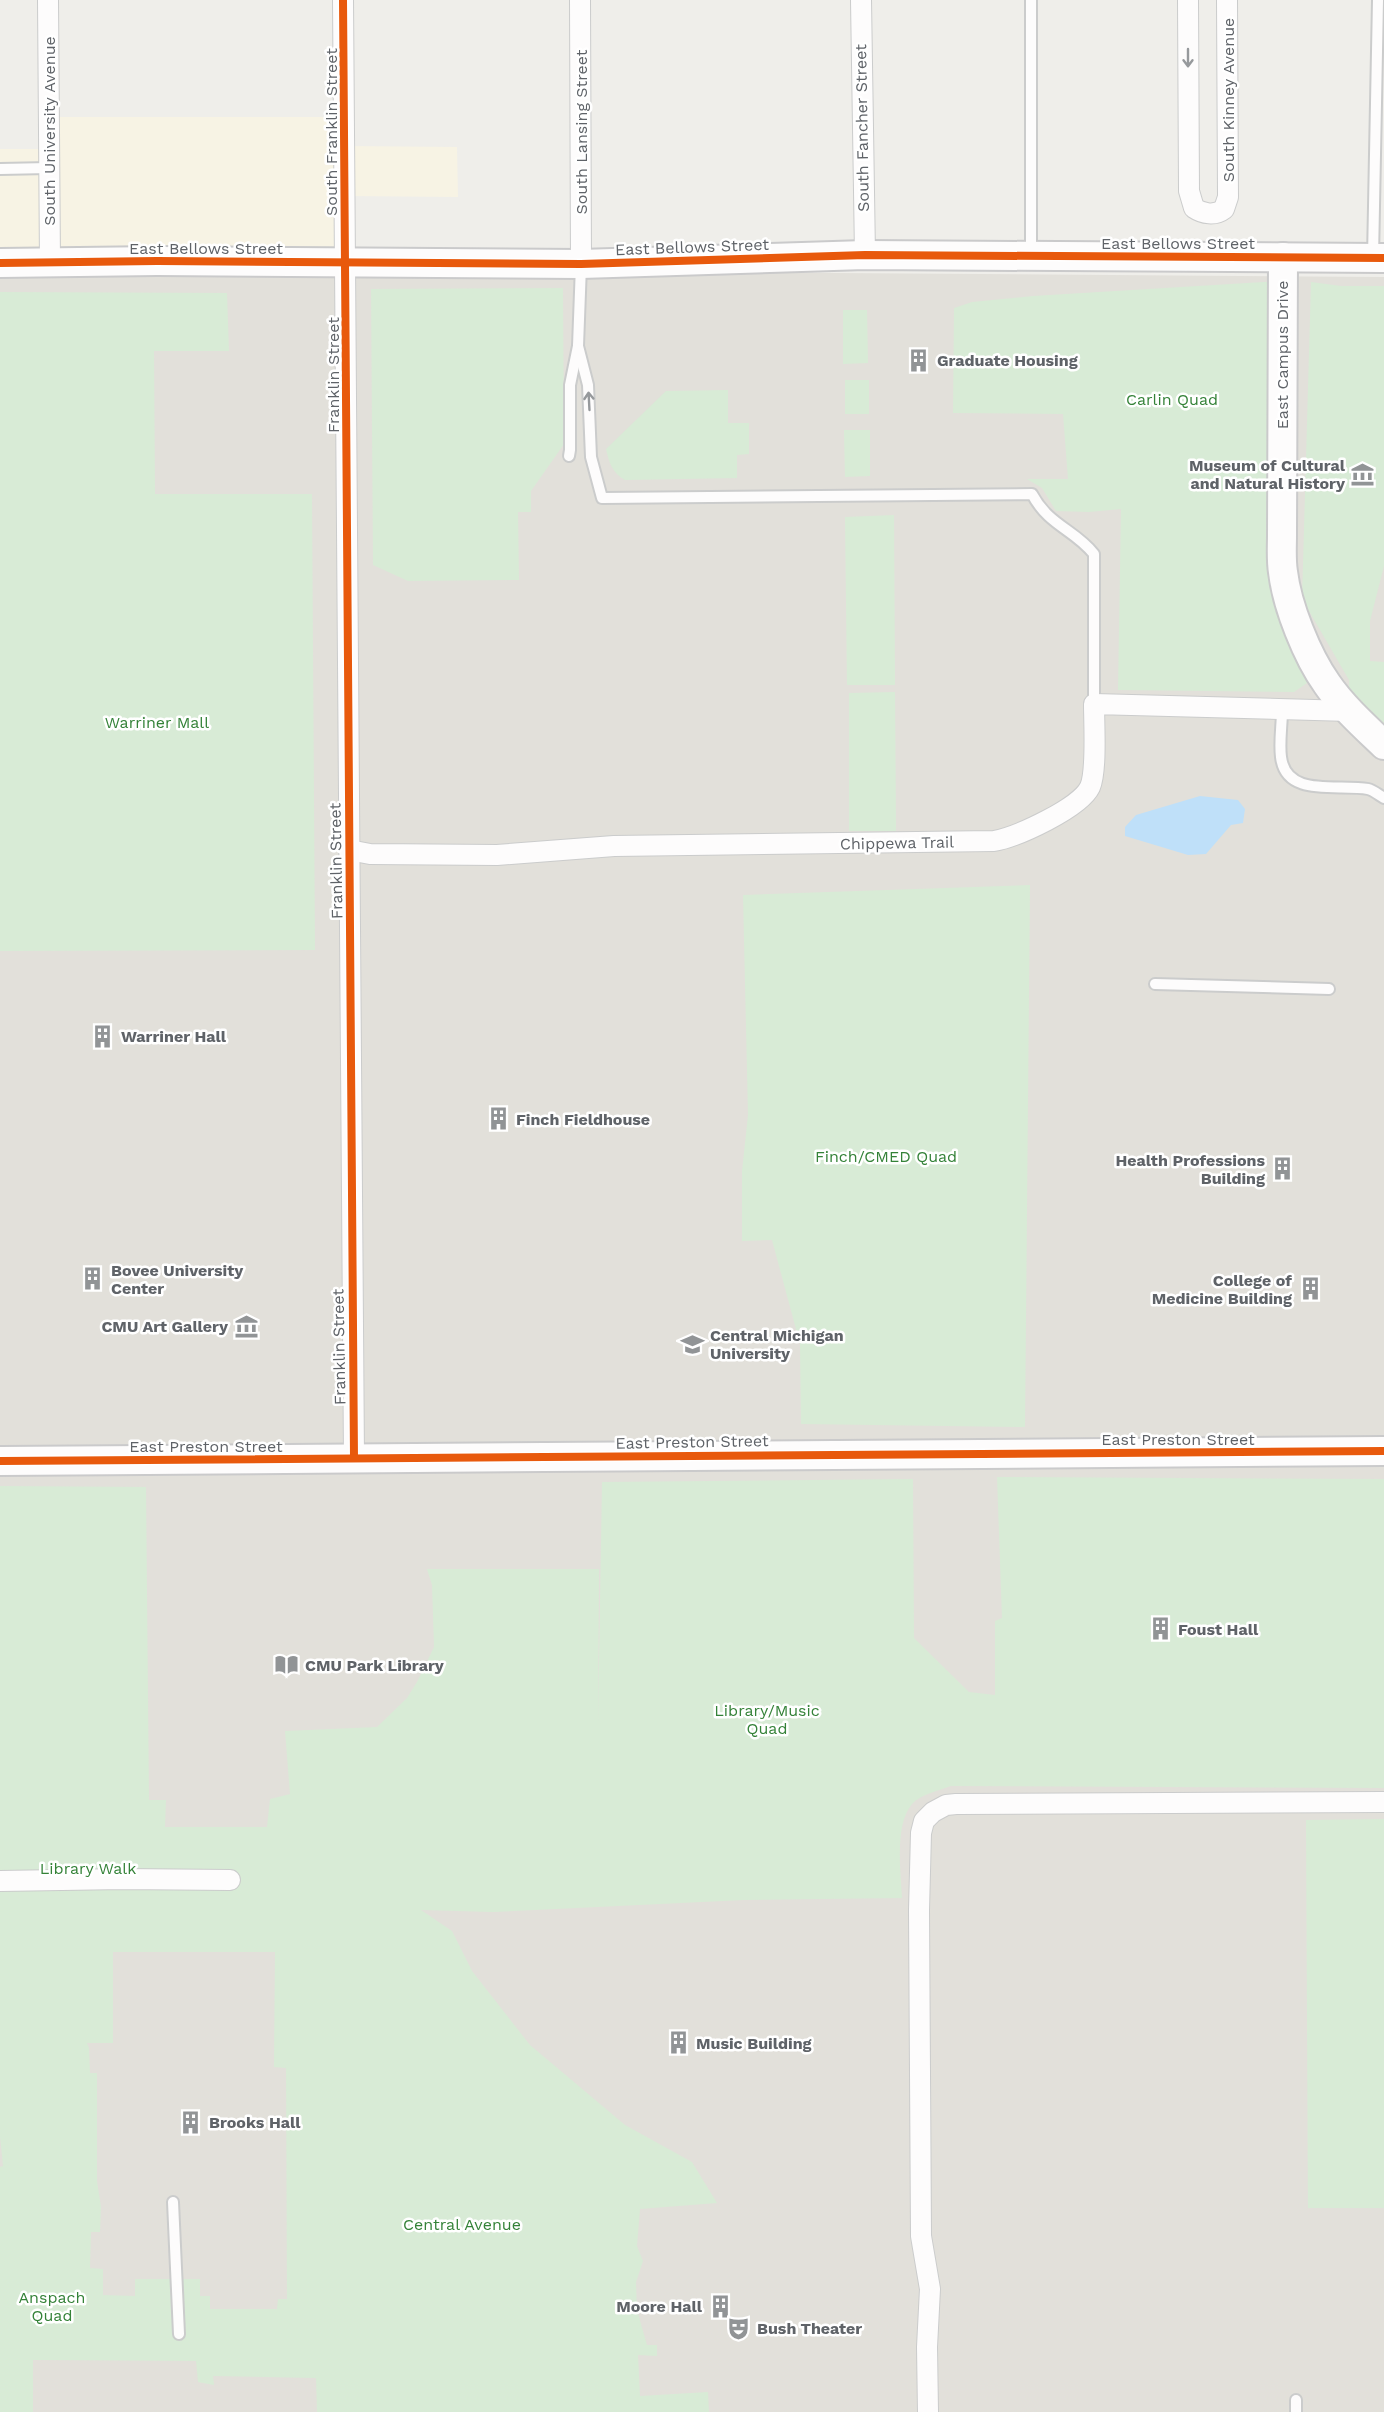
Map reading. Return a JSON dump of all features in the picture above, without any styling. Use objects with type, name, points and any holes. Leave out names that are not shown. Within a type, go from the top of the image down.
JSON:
[{"type":"street","name":"South University Avenue","points":[[48,0],[50,262]]},
{"type":"street","name":"South Franklin Street","points":[[343,0],[345,264]]},
{"type":"street","name":"South Lansing Street","points":[[580,0],[581,264]]},
{"type":"street","name":"South Fancher Street","points":[[861,0],[864,255]]},
{"type":"street","name":"South Kinney Avenue","points":[[1188,0],[1189,191],[1194,208],[1209,214],[1224,209],[1228,197],[1227,0]]},
{"type":"street","name":"East Bellows Street","points":[[0,263],[581,264],[864,255],[1378,258]]},
{"type":"street","name":"East Campus Drive","points":[[1283,257],[1283,572],[1291,606],[1319,671],[1334,694],[1384,745]]},
{"type":"street","name":"Franklin Street","points":[[345,264],[354,1458]]},
{"type":"street","points":[[1094,704],[1350,711]]},
{"type":"street","name":"Chippewa Trail","points":[[349,850],[370,854],[497,855],[614,846],[994,841],[1015,834],[1076,803],[1089,789],[1092,773],[1094,704]]},
{"type":"street","name":"East Preston Street","points":[[0,1461],[1384,1451]]},
{"type":"street","points":[[928,2406],[927,2347],[930,2289],[921,2236],[919,1911],[921,1833],[928,1816],[939,1808],[956,1804],[1384,1802]]},
{"type":"street","points":[[0,1881],[230,1880]]},
{"type":"lane","points":[[1031,0],[1031,256]]},
{"type":"lane","points":[[1378,0],[1378,258]]},
{"type":"lane","points":[[0,169],[49,168]]},
{"type":"lane","points":[[568,456],[570,450],[570,385],[578,346],[581,264]]},
{"type":"lane","points":[[578,346],[588,385],[591,457],[602,498],[1032,494],[1051,520],[1089,547],[1094,554],[1094,704]]},
{"type":"lane","points":[[1282,710],[1281,758],[1286,771],[1297,782],[1319,787],[1369,789],[1384,798]]},
{"type":"lane","points":[[1155,984],[1329,989]]},
{"type":"lane","points":[[173,2202],[179,2334]]},
{"type":"lane","points":[[1296,2400],[1296,2412]]},
{"type":"shaded area","points":[[49,117],[344,117],[344,146],[457,147],[458,197],[345,196],[345,264],[0,263],[0,149],[49,149]]},
{"type":"shaded area","name":"Central Michigan University","points":[[0,267],[1384,277],[1384,2412],[0,2412]]},
{"type":"green space","name":"Carlin Quad","points":[[1282,281],[1282,535],[1307,683],[1294,692],[1118,690],[1121,509],[1089,512],[1056,511],[1042,488],[1027,479],[1068,479],[1063,414],[953,413],[954,308],[972,302],[1033,296]]},
{"type":"green space","points":[[1311,282],[1341,286],[1384,286],[1384,566],[1370,621],[1370,661],[1384,662],[1384,727],[1349,696],[1349,680],[1302,599]]},
{"type":"green space","points":[[563,288],[564,444],[531,491],[531,512],[518,512],[519,580],[408,581],[373,565],[371,289]]},
{"type":"green space","name":"Warriner Mall","points":[[0,292],[227,293],[229,351],[154,351],[155,494],[312,494],[315,950],[0,951]]},
{"type":"green space","points":[[843,310],[867,310],[868,363],[843,364]]},
{"type":"green space","points":[[845,380],[869,380],[869,414],[845,414]]},
{"type":"green space","points":[[728,390],[728,423],[749,423],[749,454],[737,455],[737,478],[625,480],[614,471],[606,449],[666,391]]},
{"type":"green space","points":[[844,430],[870,430],[870,476],[845,477]]},
{"type":"green space","points":[[894,515],[895,685],[847,685],[845,517]]},
{"type":"green space","points":[[895,692],[896,831],[849,831],[849,693]]},
{"type":"green space","name":"Finch/CMED Quad","points":[[1030,885],[1025,1427],[801,1424],[800,1344],[772,1240],[742,1241],[742,1171],[748,1115],[743,895]]},
{"type":"green space","points":[[997,1477],[1384,1479],[1384,1788],[951,1786],[920,1798],[906,1813],[900,1850],[902,1898],[744,1900],[493,1912],[421,1910],[452,1931],[472,1971],[530,2045],[625,2125],[692,2162],[717,2203],[640,2209],[637,2246],[643,2261],[636,2282],[637,2310],[647,2345],[657,2345],[657,2356],[638,2355],[640,2396],[708,2392],[709,2412],[317,2412],[316,2378],[213,2376],[214,2385],[198,2382],[196,2361],[33,2360],[33,2412],[0,2412],[0,2167],[3,2166],[0,2136],[0,1486],[146,1487],[149,1800],[166,1800],[165,1827],[267,1827],[270,1799],[290,1794],[285,1731],[377,1727],[407,1698],[434,1647],[432,1585],[427,1569],[599,1569],[598,1724],[602,1482],[913,1479],[914,1638],[969,1692],[995,1695],[995,1621],[1002,1618]],"holes":[[[113,1952],[275,1952],[274,2067],[286,2068],[287,2299],[278,2299],[277,2309],[210,2309],[210,2296],[200,2296],[200,2279],[135,2279],[135,2296],[103,2295],[103,2269],[90,2268],[91,2232],[100,2232],[101,2207],[97,2181],[97,2073],[90,2073],[87,2043],[113,2043]]]},
{"type":"green space","points":[[1384,1819],[1384,2208],[1308,2208],[1306,1820]]},
{"type":"water","points":[[1200,796],[1238,800],[1245,809],[1243,823],[1231,825],[1206,854],[1188,855],[1125,836],[1125,827],[1136,815]]},
{"type":"cycle path","points":[[343,0],[354,1458]]},
{"type":"cycle path","points":[[0,263],[157,261],[581,264],[865,255],[1384,258]]},
{"type":"cycle path","points":[[0,1461],[1384,1451]]},
{"type":"place","name":"Graduate Housing","points":[[919,360]]},
{"type":"place","name":"Museum of Cultural and Natural History","points":[[1363,474]]},
{"type":"place","name":"Warriner Hall","points":[[103,1036]]},
{"type":"place","name":"Finch Fieldhouse","points":[[498,1119]]},
{"type":"place","name":"Health Professions Building","points":[[1283,1169]]},
{"type":"place","name":"Bovee University Center","points":[[93,1279]]},
{"type":"place","name":"College of Medicine Building","points":[[1310,1289]]},
{"type":"place","name":"CMU Art Gallery","points":[[246,1326]]},
{"type":"place","name":"Central Michigan University","points":[[692,1344]]},
{"type":"place","name":"Foust Hall","points":[[1160,1629]]},
{"type":"place","name":"CMU Park Library","points":[[287,1665]]},
{"type":"place","name":"Music Building","points":[[678,2043]]},
{"type":"place","name":"Brooks Hall","points":[[191,2122]]},
{"type":"place","name":"Moore Hall","points":[[720,2306]]},
{"type":"place","name":"Bush Theater","points":[[739,2328]]},
{"type":"park label","name":"Library/Music Quad","points":[[767,1719]]},
{"type":"park label","name":"Library Walk","points":[[88,1868]]},
{"type":"park label","name":"Central Avenue","points":[[462,2224]]},
{"type":"park label","name":"Anspach Quad","points":[[52,2306]]}]
